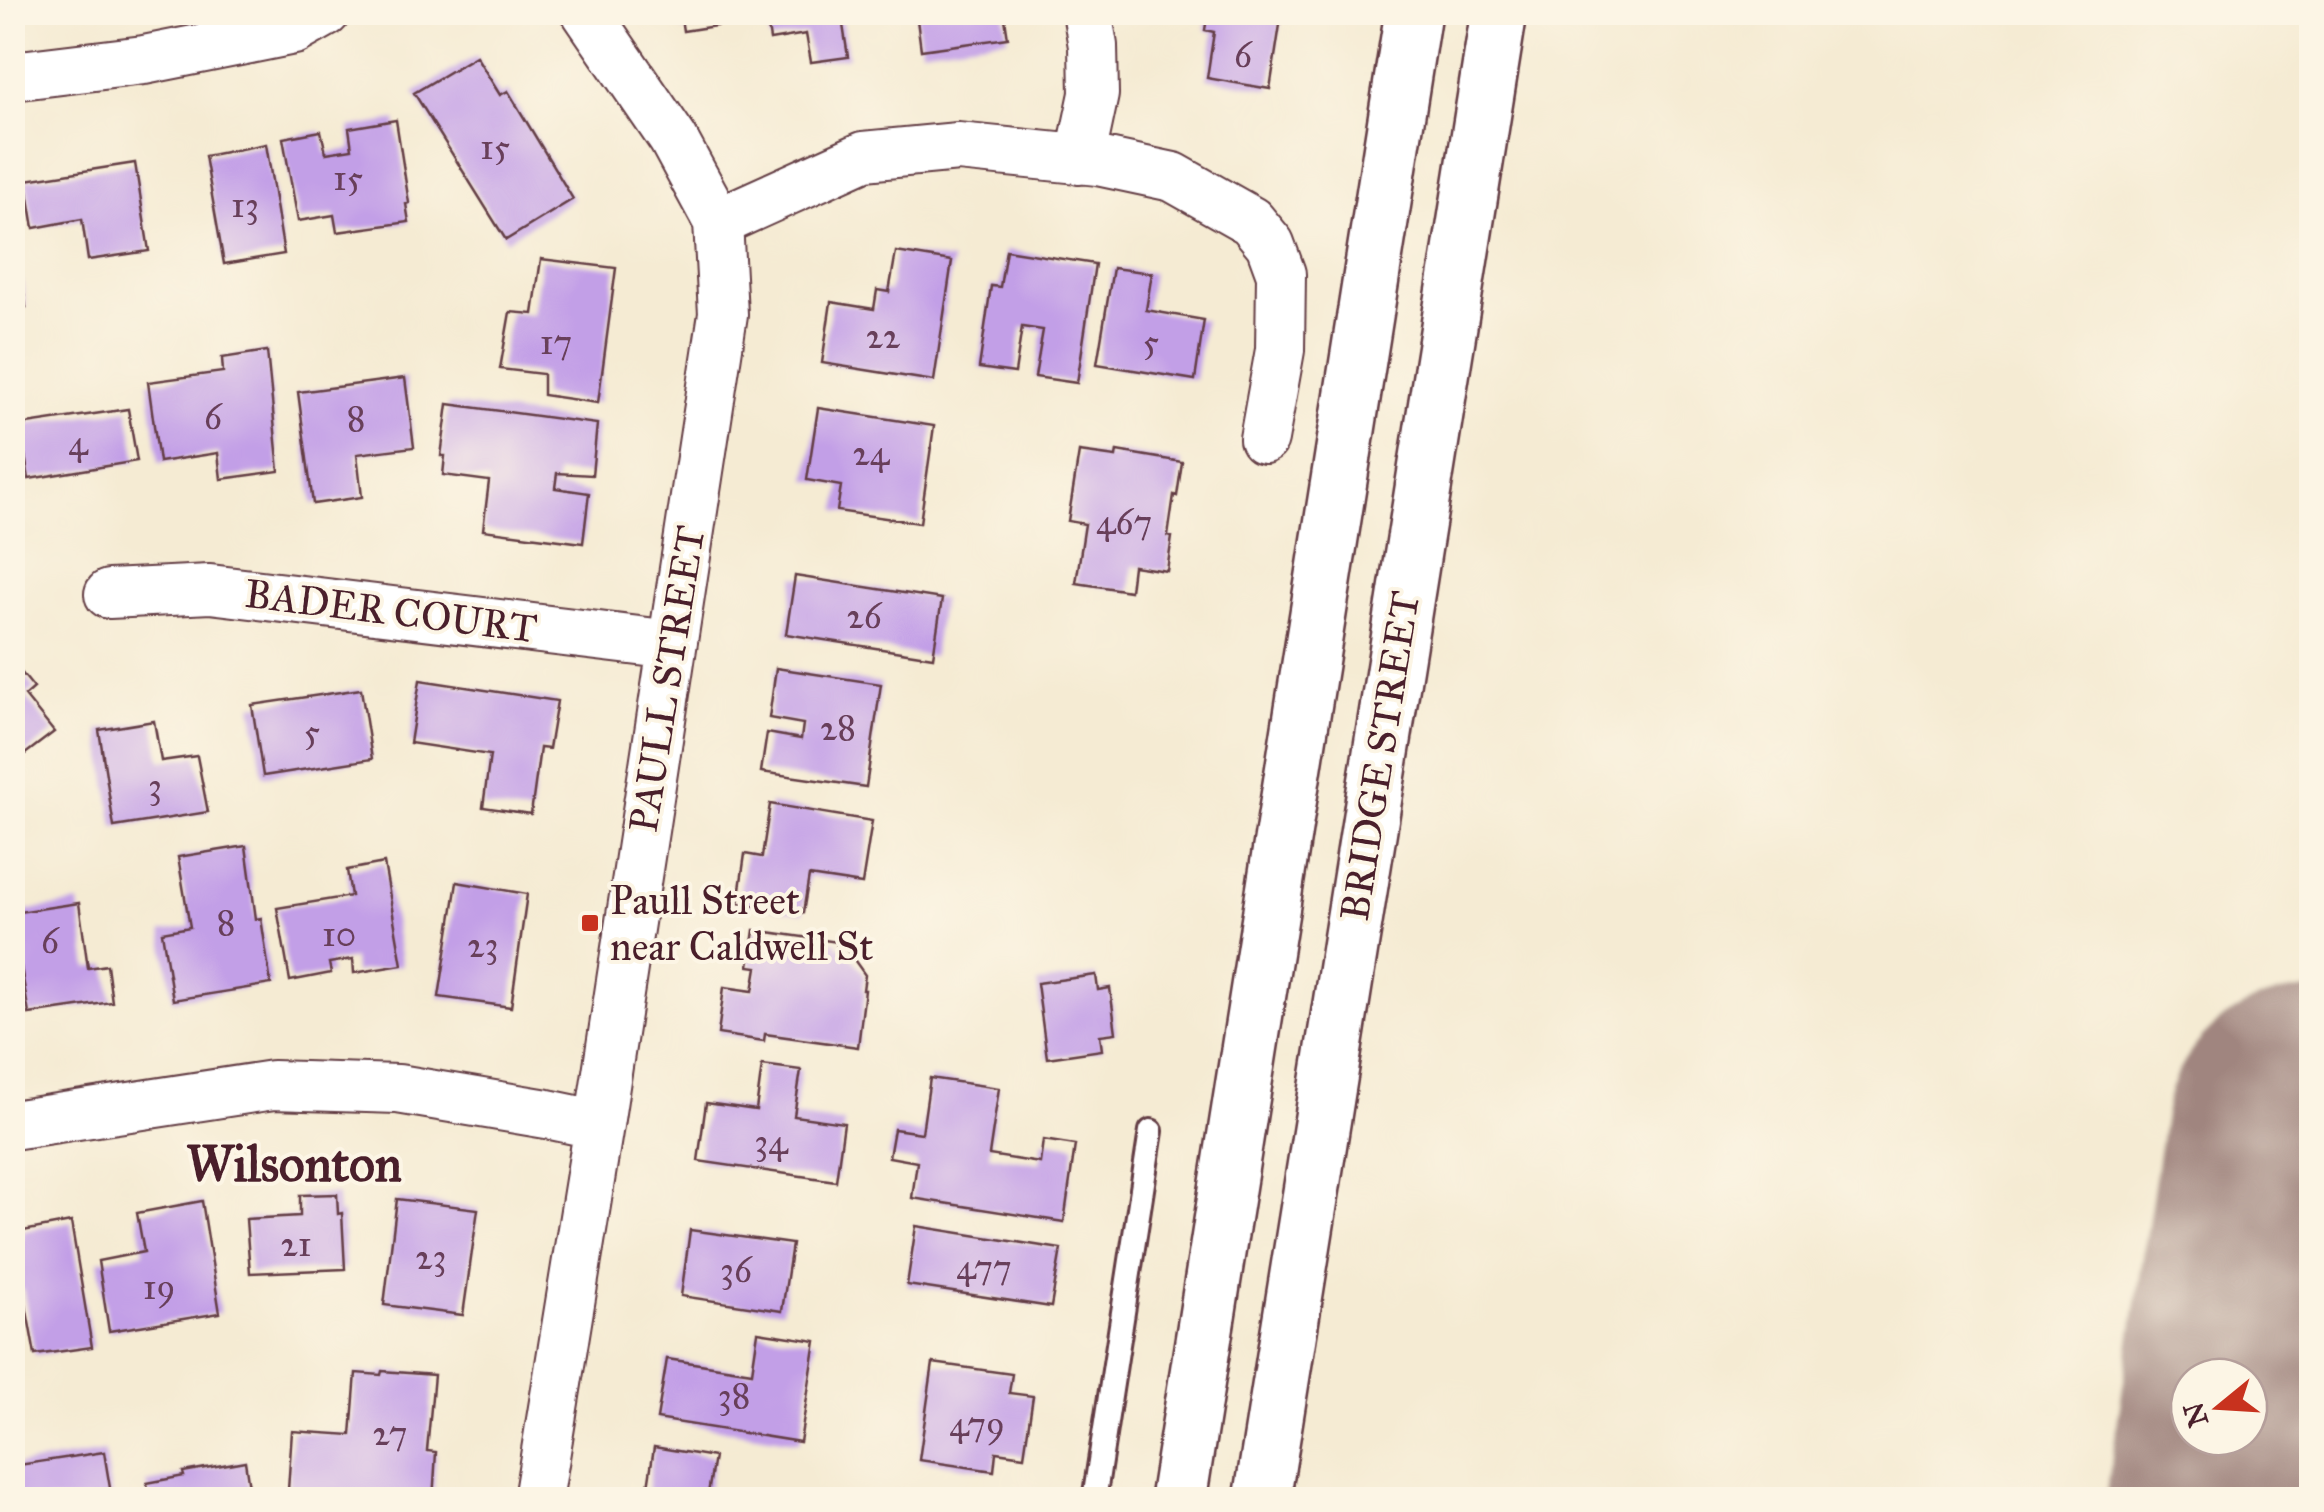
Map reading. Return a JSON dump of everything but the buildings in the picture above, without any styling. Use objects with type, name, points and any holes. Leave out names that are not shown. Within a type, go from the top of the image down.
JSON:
[{"type":"highway","name":"BRIDGE STREET","points":[[1178,1500],[1413,12]]},
{"type":"highway","name":"BRIDGE STREET","points":[[1262,1500],[1499,12]]},
{"type":"highway","points":[[1260,981],[1342,992]]},
{"type":"street","points":[[12,76],[144,60],[294,30],[326,12]]},
{"type":"street","name":"PAULL STREET","points":[[538,1500],[722,314],[718,222],[672,139],[586,12]]},
{"type":"street","points":[[1080,160],[1094,94],[1093,46],[1087,12]]},
{"type":"street","points":[[718,222],[864,156],[958,147],[1098,161],[1173,177],[1251,221],[1270,244],[1281,274],[1280,350],[1264,439]]},
{"type":"street","name":"BADER COURT","points":[[109,594],[210,589],[672,645]]},
{"type":"street","points":[[12,1126],[274,1085],[398,1089],[599,1125]]},
{"type":"lane","points":[[1094,1500],[1151,1132]]},
{"type":"runway","points":[[2256,1500],[2312,1138]]},
{"type":"place","name":"Paull Street near Caldwell St","points":[[590,923]]},
{"type":"district","name":"Wilsonton","points":[[294,1164]]}]
